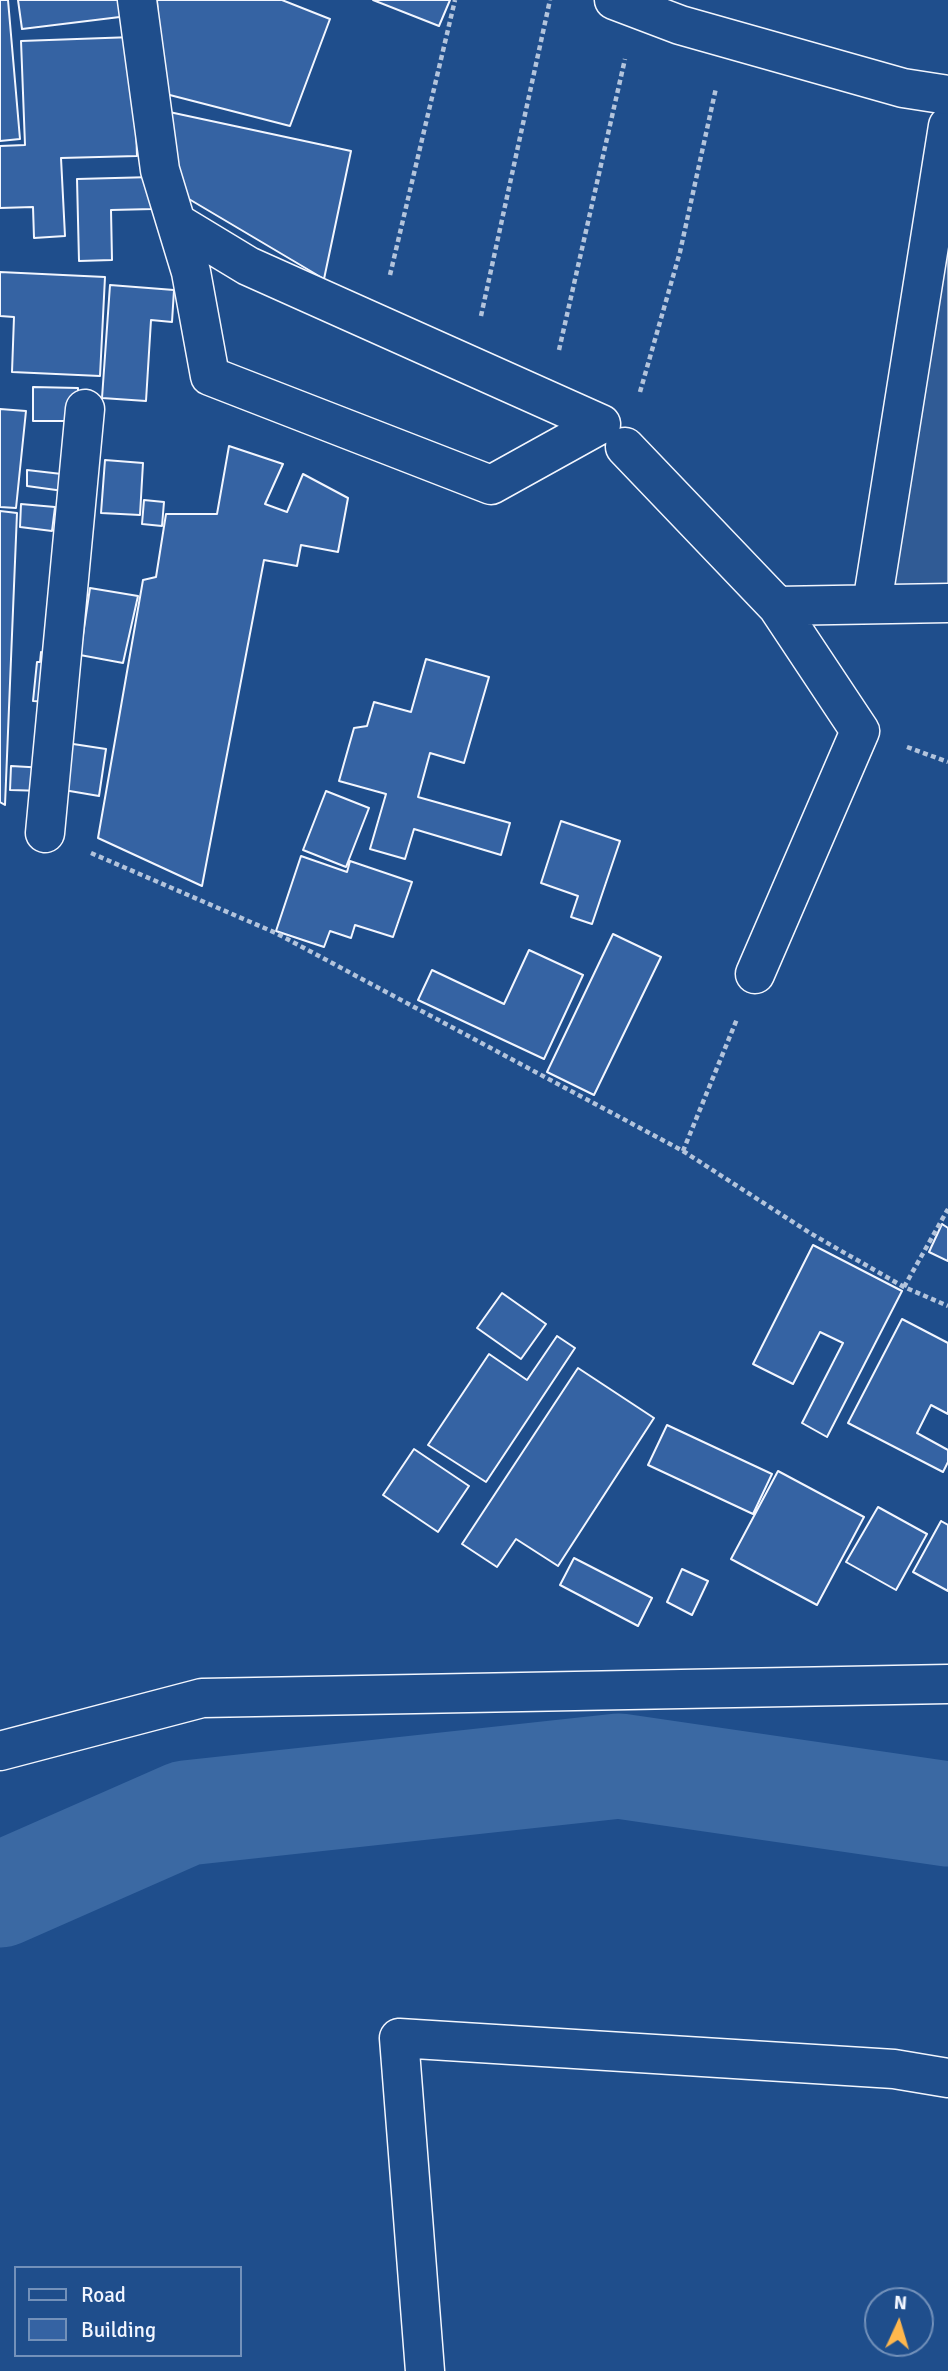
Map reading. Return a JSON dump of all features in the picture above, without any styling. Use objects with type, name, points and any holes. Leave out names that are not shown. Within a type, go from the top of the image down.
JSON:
[{"type":"street","points":[[137,0],[160,170],[191,272],[210,376],[491,485],[601,424],[248,266],[177,223]]},
{"type":"street","points":[[651,8],[727,38],[903,88],[948,95]]},
{"type":"street","points":[[872,604],[948,125]]},
{"type":"street","points":[[45,833],[85,409]]},
{"type":"street","points":[[625,447],[777,606],[860,731],[755,974]]},
{"type":"street","points":[[777,606],[948,603]]},
{"type":"street","points":[[0,1751],[202,1698],[944,1678]]},
{"type":"street","points":[[425,2371],[399,2038],[894,2069],[948,2078]]},
{"type":"path","points":[[378,324],[456,0]]},
{"type":"path","points":[[471,365],[550,0]]},
{"type":"path","points":[[547,399],[651,8]]},
{"type":"path","points":[[625,447],[680,252],[727,38]]},
{"type":"path","points":[[45,833],[276,933],[683,1151],[810,1233],[904,1287],[948,1306]]},
{"type":"path","points":[[683,1151],[755,974]]},
{"type":"path","points":[[904,1287],[948,1209]]},
{"type":"shaded area","points":[[948,226],[948,595],[872,604]]},
{"type":"building","points":[[0,0],[8,0],[20,139],[0,141]]},
{"type":"building","points":[[18,0],[126,0],[128,16],[22,29]]},
{"type":"building","points":[[157,0],[282,0],[330,19],[290,126],[162,93]]},
{"type":"building","points":[[373,0],[450,0],[439,26]]},
{"type":"building","points":[[133,37],[137,156],[61,158],[65,236],[34,238],[33,207],[0,208],[0,146],[25,145],[21,41]]},
{"type":"building","points":[[160,110],[351,151],[324,279],[172,189]]},
{"type":"building","points":[[153,177],[153,209],[111,210],[112,260],[79,261],[77,179]]},
{"type":"building","points":[[0,272],[105,277],[100,376],[12,372],[14,317],[0,316]]},
{"type":"building","points":[[110,285],[174,290],[172,322],[151,320],[146,401],[102,398]]},
{"type":"building","points":[[33,387],[78,388],[78,421],[33,421]]},
{"type":"building","points":[[0,409],[26,411],[16,508],[0,507]]},
{"type":"building","points":[[229,446],[283,464],[265,504],[287,512],[303,474],[348,498],[338,552],[301,545],[297,566],[264,560],[202,886],[98,838],[143,580],[156,577],[166,514],[217,514]]},
{"type":"building","points":[[105,460],[143,463],[140,515],[101,513]]},
{"type":"building","points":[[27,470],[79,476],[78,493],[27,486]]},
{"type":"building","points":[[144,500],[164,502],[162,526],[142,524]]},
{"type":"building","points":[[21,504],[55,507],[52,531],[20,527]]},
{"type":"building","points":[[0,511],[17,513],[5,805],[0,802]]},
{"type":"building","points":[[90,588],[138,596],[123,663],[80,655]]},
{"type":"building","points":[[41,652],[56,653],[51,702],[33,701],[37,662],[40,662]]},
{"type":"building","points":[[426,659],[489,677],[464,763],[430,753],[418,797],[510,823],[501,855],[414,829],[405,859],[370,849],[386,794],[339,781],[354,728],[367,726],[374,702],[411,712]]},
{"type":"building","points":[[60,742],[106,749],[99,796],[52,788]]},
{"type":"building","points":[[11,766],[46,768],[45,791],[10,790]]},
{"type":"building","points":[[326,791],[369,808],[346,867],[303,850]]},
{"type":"building","points":[[561,821],[620,841],[592,924],[571,917],[578,896],[541,883]]},
{"type":"building","points":[[301,856],[347,872],[350,861],[412,882],[393,937],[355,925],[351,938],[330,931],[324,947],[276,931]]},
{"type":"building","points":[[613,934],[661,957],[594,1095],[547,1072]]},
{"type":"building","points":[[529,950],[583,975],[544,1059],[418,1000],[432,970],[504,1004]]},
{"type":"building","points":[[942,1224],[948,1228],[948,1261],[929,1252]]},
{"type":"building","points":[[813,1245],[902,1291],[827,1437],[802,1423],[843,1343],[820,1332],[793,1384],[753,1364]]},
{"type":"building","points":[[502,1293],[546,1324],[521,1359],[477,1328]]},
{"type":"building","points":[[902,1319],[948,1343],[948,1414],[931,1405],[917,1433],[948,1450],[948,1462],[943,1472],[848,1423]]},
{"type":"building","points":[[557,1336],[575,1348],[486,1482],[428,1445],[489,1354],[527,1380]]},
{"type":"building","points":[[578,1368],[654,1418],[558,1566],[516,1539],[497,1567],[462,1544]]},
{"type":"building","points":[[667,1425],[772,1474],[753,1514],[648,1465]]},
{"type":"building","points":[[414,1449],[469,1486],[438,1532],[383,1495]]},
{"type":"building","points":[[778,1471],[864,1517],[817,1605],[731,1559]]},
{"type":"building","points":[[878,1507],[927,1534],[896,1590],[846,1562]]},
{"type":"building","points":[[941,1521],[948,1525],[948,1591],[913,1572]]},
{"type":"building","points":[[574,1558],[652,1598],[638,1626],[560,1585]]},
{"type":"building","points":[[682,1569],[708,1581],[692,1615],[667,1602]]},
{"type":"waterway","points":[[0,1895],[186,1813],[619,1766],[948,1814]]}]
